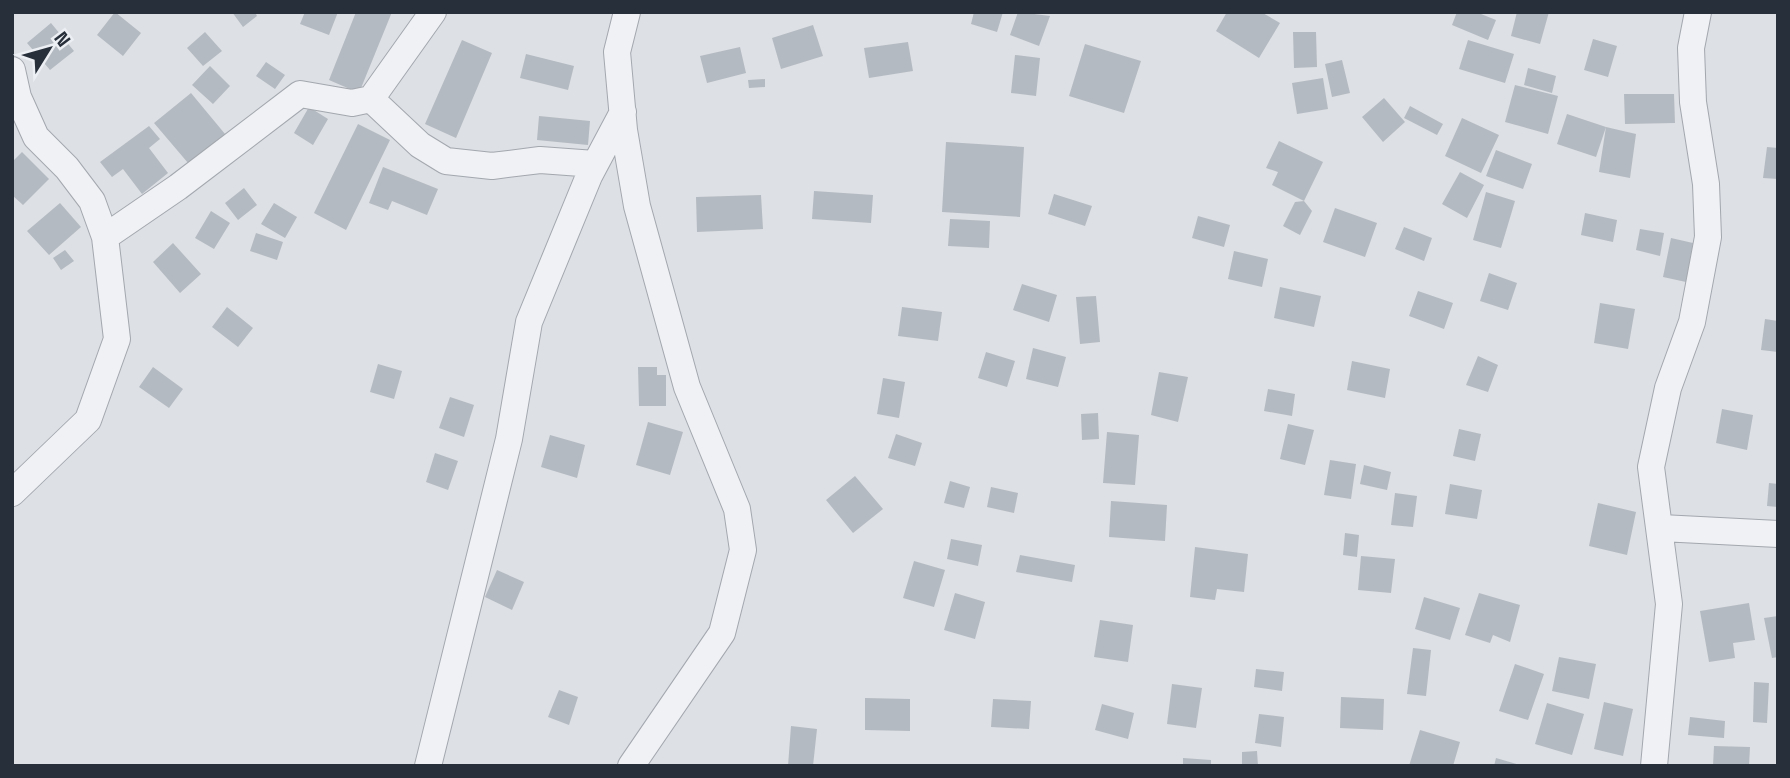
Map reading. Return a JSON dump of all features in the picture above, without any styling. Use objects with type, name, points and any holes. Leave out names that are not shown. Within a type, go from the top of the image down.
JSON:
[{"type":"street","points":[[105,237],[178,187],[300,94],[352,103],[371,99],[433,12]]},
{"type":"street","points":[[627,12],[617,52],[637,206],[659,295],[687,387],[737,509],[743,550],[722,634],[631,766]]},
{"type":"street","points":[[1654,766],[1669,604],[1651,467],[1668,388],[1692,321],[1708,237],[1706,184],[1693,102],[1691,48],[1698,12]]},
{"type":"street","points":[[12,70],[18,97],[36,137],[67,168],[92,201],[105,237],[117,339],[88,420],[12,493]]},
{"type":"street","points":[[371,99],[419,145],[446,161],[492,166],[540,160],[595,164]]},
{"type":"street","points":[[428,766],[503,465],[529,322],[595,164],[623,112]]},
{"type":"street","points":[[1661,528],[1778,534]]},
{"type":"building","points":[[115,12],[141,33],[123,56],[97,35]]},
{"type":"building","points":[[232,12],[255,12],[257,16],[243,27]]},
{"type":"building","points":[[305,12],[338,12],[329,35],[300,24]]},
{"type":"building","points":[[356,12],[392,12],[359,93],[329,80]]},
{"type":"building","points":[[974,12],[1003,12],[997,32],[971,24]]},
{"type":"building","points":[[1018,12],[1050,16],[1039,46],[1010,35]]},
{"type":"building","points":[[1227,12],[1261,12],[1280,23],[1259,58],[1216,31]]},
{"type":"building","points":[[1457,12],[1476,12],[1496,20],[1488,40],[1452,25]]},
{"type":"building","points":[[1517,12],[1549,12],[1540,44],[1511,36]]},
{"type":"building","points":[[51,23],[74,51],[50,70],[27,43]]},
{"type":"building","points":[[813,25],[823,56],[781,69],[772,38]]},
{"type":"building","points":[[205,32],[222,51],[203,66],[187,48]]},
{"type":"building","points":[[1293,32],[1316,32],[1317,67],[1294,68]]},
{"type":"building","points":[[1593,39],[1617,46],[1608,77],[1584,70]]},
{"type":"building","points":[[462,40],[492,53],[456,138],[425,124]]},
{"type":"building","points":[[1468,40],[1514,54],[1505,83],[1459,69]]},
{"type":"building","points":[[908,42],[913,71],[869,78],[864,48]]},
{"type":"building","points":[[1085,44],[1141,61],[1124,113],[1069,96]]},
{"type":"building","points":[[740,47],[746,73],[707,83],[700,56]]},
{"type":"building","points":[[526,54],[574,66],[568,90],[520,78]]},
{"type":"building","points":[[1015,55],[1040,58],[1036,96],[1011,93]]},
{"type":"building","points":[[1342,60],[1350,93],[1332,97],[1325,64]]},
{"type":"building","points":[[266,62],[285,75],[275,89],[256,76]]},
{"type":"building","points":[[210,66],[230,86],[213,104],[192,85]]},
{"type":"building","points":[[1528,68],[1556,76],[1552,93],[1524,85]]},
{"type":"building","points":[[1323,78],[1328,109],[1297,114],[1292,83]]},
{"type":"building","points":[[765,79],[765,87],[749,88],[748,80]]},
{"type":"building","points":[[1515,85],[1558,96],[1548,134],[1505,122]]},
{"type":"building","points":[[191,93],[230,140],[194,170],[154,123]]},
{"type":"building","points":[[1624,94],[1674,94],[1675,123],[1625,124]]},
{"type":"building","points":[[1384,98],[1405,122],[1383,142],[1362,117]]},
{"type":"building","points":[[1410,106],[1443,124],[1437,135],[1404,118]]},
{"type":"building","points":[[309,107],[328,119],[313,145],[294,133]]},
{"type":"building","points":[[1567,114],[1606,127],[1596,157],[1557,144]]},
{"type":"building","points":[[539,116],[590,121],[588,145],[537,140]]},
{"type":"building","points":[[1462,118],[1499,135],[1481,173],[1445,156]]},
{"type":"building","points":[[358,124],[390,140],[346,230],[314,213]]},
{"type":"building","points":[[149,126],[160,139],[149,148],[168,173],[142,194],[123,169],[112,177],[100,162]]},
{"type":"building","points":[[1606,127],[1636,134],[1630,178],[1599,172]]},
{"type":"building","points":[[1279,141],[1323,162],[1304,201],[1272,185],[1278,172],[1266,168]]},
{"type":"building","points":[[946,142],[1024,147],[1020,217],[942,212]]},
{"type":"building","points":[[1767,147],[1778,148],[1778,179],[1763,178]]},
{"type":"building","points":[[1496,150],[1532,164],[1523,189],[1486,176]]},
{"type":"building","points":[[22,152],[49,179],[23,205],[12,195],[12,162]]},
{"type":"building","points":[[383,167],[438,189],[427,215],[392,201],[388,210],[369,203]]},
{"type":"building","points":[[1460,172],[1484,185],[1467,218],[1442,204]]},
{"type":"building","points":[[244,188],[257,205],[238,220],[225,203]]},
{"type":"building","points":[[814,191],[873,195],[871,223],[812,219]]},
{"type":"building","points":[[1486,192],[1515,201],[1501,248],[1473,240]]},
{"type":"building","points":[[1054,194],[1092,206],[1085,226],[1048,214]]},
{"type":"building","points":[[761,195],[763,229],[697,232],[696,197]]},
{"type":"building","points":[[1304,201],[1312,211],[1300,235],[1283,226],[1295,202]]},
{"type":"building","points":[[60,203],[81,227],[49,255],[27,231]]},
{"type":"building","points":[[274,203],[297,217],[285,238],[261,224]]},
{"type":"building","points":[[1335,208],[1377,223],[1365,257],[1323,242]]},
{"type":"building","points":[[211,211],[230,223],[214,249],[195,238]]},
{"type":"building","points":[[1585,213],[1617,220],[1613,242],[1581,235]]},
{"type":"building","points":[[1198,216],[1230,225],[1224,247],[1192,238]]},
{"type":"building","points":[[950,219],[990,221],[989,248],[948,246]]},
{"type":"building","points":[[1404,227],[1432,238],[1424,261],[1395,249]]},
{"type":"building","points":[[1640,229],[1664,233],[1660,256],[1636,250]]},
{"type":"building","points":[[256,233],[283,242],[277,260],[250,251]]},
{"type":"building","points":[[1671,238],[1693,243],[1686,282],[1663,277]]},
{"type":"building","points":[[173,243],[201,274],[180,293],[153,262]]},
{"type":"building","points":[[65,250],[74,261],[61,270],[53,258]]},
{"type":"building","points":[[1234,251],[1268,259],[1262,287],[1228,279]]},
{"type":"building","points":[[1489,273],[1517,283],[1508,310],[1480,301]]},
{"type":"building","points":[[1022,284],[1057,295],[1049,322],[1013,310]]},
{"type":"building","points":[[1280,287],[1321,296],[1314,327],[1274,318]]},
{"type":"building","points":[[1418,291],[1453,303],[1444,329],[1409,316]]},
{"type":"building","points":[[1096,296],[1100,342],[1080,344],[1076,297]]},
{"type":"building","points":[[1600,303],[1635,309],[1628,349],[1594,343]]},
{"type":"building","points":[[227,307],[253,328],[238,347],[212,327]]},
{"type":"building","points":[[902,307],[942,312],[938,341],[898,336]]},
{"type":"building","points":[[1765,319],[1778,321],[1778,352],[1761,350]]},
{"type":"building","points":[[1033,348],[1066,357],[1058,387],[1026,379]]},
{"type":"building","points":[[986,352],[1015,361],[1007,387],[978,378]]},
{"type":"building","points":[[1478,356],[1498,365],[1488,392],[1466,385]]},
{"type":"building","points":[[1352,361],[1390,369],[1385,398],[1347,390]]},
{"type":"building","points":[[378,364],[402,371],[394,399],[370,392]]},
{"type":"building","points":[[153,367],[183,389],[169,408],[139,387]]},
{"type":"building","points":[[638,367],[657,367],[657,375],[666,375],[666,406],[639,406]]},
{"type":"building","points":[[1159,372],[1188,377],[1178,422],[1151,415]]},
{"type":"building","points":[[883,378],[905,382],[899,418],[877,414]]},
{"type":"building","points":[[1268,389],[1295,394],[1292,416],[1264,411]]},
{"type":"building","points":[[450,397],[474,405],[464,437],[439,428]]},
{"type":"building","points":[[1722,409],[1753,415],[1747,450],[1716,443]]},
{"type":"building","points":[[1098,413],[1099,439],[1082,440],[1081,414]]},
{"type":"building","points":[[648,422],[683,432],[670,475],[636,465]]},
{"type":"building","points":[[1288,424],[1314,430],[1305,465],[1280,459]]},
{"type":"building","points":[[1459,429],[1481,434],[1475,461],[1453,456]]},
{"type":"building","points":[[1107,432],[1139,435],[1135,485],[1103,483]]},
{"type":"building","points":[[896,434],[922,443],[915,466],[888,458]]},
{"type":"building","points":[[550,435],[585,445],[577,478],[541,467]]},
{"type":"building","points":[[435,453],[458,461],[448,490],[426,482]]},
{"type":"building","points":[[1330,460],[1356,464],[1351,499],[1324,495]]},
{"type":"building","points":[[1364,465],[1391,472],[1387,490],[1360,484]]},
{"type":"building","points":[[855,476],[883,509],[853,533],[826,500]]},
{"type":"building","points":[[950,481],[970,487],[964,508],[944,503]]},
{"type":"building","points":[[1769,483],[1778,484],[1778,507],[1767,506]]},
{"type":"building","points":[[1450,484],[1482,490],[1477,519],[1445,514]]},
{"type":"building","points":[[991,487],[1018,493],[1014,513],[987,507]]},
{"type":"building","points":[[1395,493],[1417,496],[1413,527],[1391,525]]},
{"type":"building","points":[[1111,501],[1167,505],[1165,541],[1109,537]]},
{"type":"building","points":[[1598,503],[1636,512],[1627,555],[1589,546]]},
{"type":"building","points":[[1345,533],[1359,535],[1357,557],[1343,555]]},
{"type":"building","points":[[951,539],[982,545],[978,566],[947,559]]},
{"type":"building","points":[[1195,547],[1248,554],[1244,592],[1217,589],[1215,600],[1190,597]]},
{"type":"building","points":[[1020,555],[1075,565],[1072,582],[1016,572]]},
{"type":"building","points":[[1361,556],[1395,559],[1391,593],[1358,590]]},
{"type":"building","points":[[914,561],[945,570],[934,607],[903,598]]},
{"type":"building","points":[[497,570],[524,582],[512,610],[485,597]]},
{"type":"building","points":[[955,593],[985,602],[975,639],[944,630]]},
{"type":"building","points":[[1479,593],[1520,605],[1510,642],[1493,635],[1490,643],[1465,635]]},
{"type":"building","points":[[1424,597],[1460,608],[1450,640],[1415,629]]},
{"type":"building","points":[[1749,603],[1755,640],[1733,643],[1735,658],[1709,662],[1700,611]]},
{"type":"building","points":[[1778,616],[1778,657],[1772,658],[1764,618]]},
{"type":"building","points":[[1100,620],[1133,625],[1128,662],[1094,657]]},
{"type":"building","points":[[1413,648],[1431,650],[1426,696],[1407,694]]},
{"type":"building","points":[[1559,657],[1596,664],[1589,699],[1552,691]]},
{"type":"building","points":[[1515,664],[1544,674],[1528,720],[1499,711]]},
{"type":"building","points":[[1256,669],[1284,672],[1282,691],[1254,687]]},
{"type":"building","points":[[1754,682],[1769,683],[1767,723],[1753,722]]},
{"type":"building","points":[[1172,684],[1202,688],[1196,728],[1167,724]]},
{"type":"building","points":[[559,690],[578,697],[569,725],[548,717]]},
{"type":"building","points":[[1341,697],[1384,699],[1383,730],[1340,728]]},
{"type":"building","points":[[865,698],[910,699],[910,731],[865,730]]},
{"type":"building","points":[[993,699],[1031,701],[1029,729],[991,727]]},
{"type":"building","points":[[1604,702],[1633,709],[1623,756],[1594,749]]},
{"type":"building","points":[[1547,703],[1584,714],[1572,755],[1535,744]]},
{"type":"building","points":[[1102,704],[1134,713],[1128,739],[1095,730]]},
{"type":"building","points":[[1259,714],[1284,717],[1281,747],[1255,743]]},
{"type":"building","points":[[1690,717],[1725,721],[1724,738],[1688,735]]},
{"type":"building","points":[[791,726],[817,729],[813,766],[788,766]]},
{"type":"building","points":[[1420,730],[1460,742],[1453,766],[1409,766]]},
{"type":"building","points":[[1714,746],[1750,747],[1749,766],[1713,766]]},
{"type":"building","points":[[1257,751],[1258,766],[1242,766],[1242,752]]},
{"type":"building","points":[[1183,758],[1211,760],[1211,766],[1183,766]]},
{"type":"building","points":[[1496,758],[1520,765],[1520,766],[1494,766]]}]
